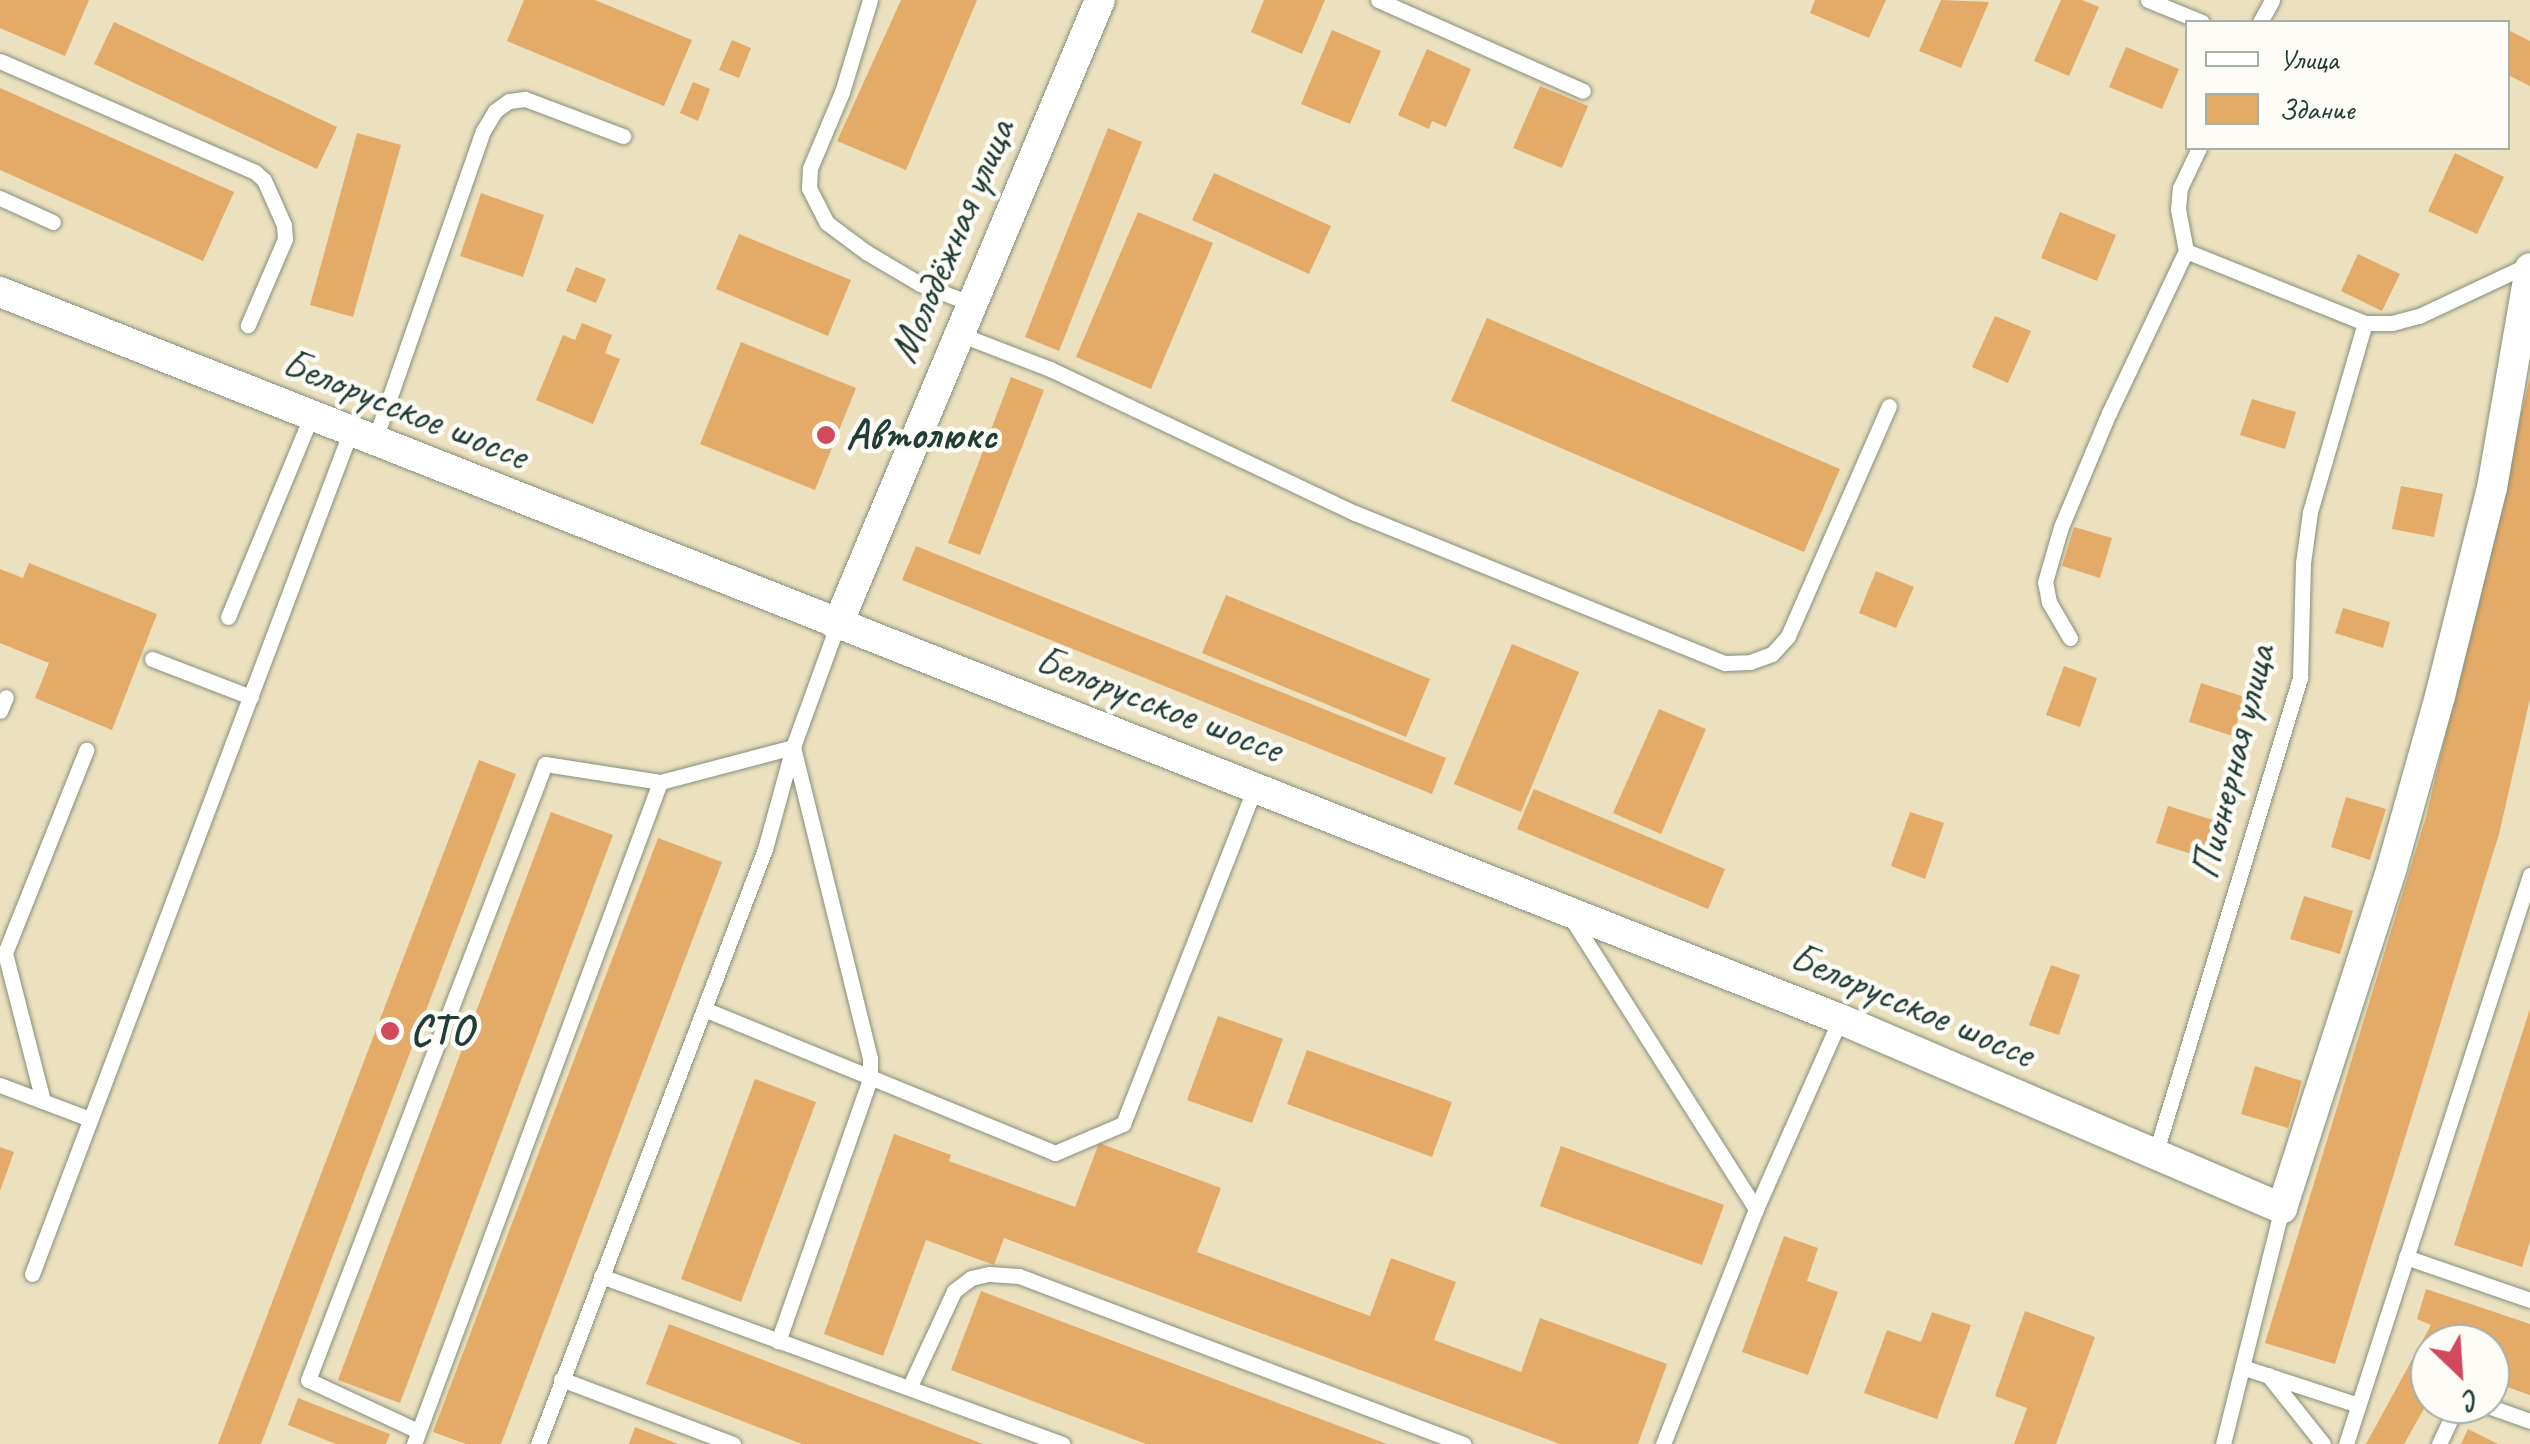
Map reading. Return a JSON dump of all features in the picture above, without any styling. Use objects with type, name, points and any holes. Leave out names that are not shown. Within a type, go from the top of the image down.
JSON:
[{"type":"street","name":"Молодёжная улица","points":[[837,626],[1100,0]]},
{"type":"street","points":[[2282,1208],[2392,867],[2440,696],[2492,488],[2530,266]]},
{"type":"street","name":"Белорусское шоссе","points":[[0,292],[837,626],[1840,1019],[2282,1208]]},
{"type":"lane","points":[[870,0],[842,92],[810,168],[809,188],[827,222],[866,252],[920,284],[972,304]]},
{"type":"lane","points":[[1378,0],[1583,92]]},
{"type":"lane","points":[[2148,0],[2197,20]]},
{"type":"lane","points":[[0,60],[255,172],[264,180],[285,239],[248,324]]},
{"type":"lane","points":[[32,1274],[251,697],[362,438],[483,131],[495,111],[509,101],[525,99],[623,136]]},
{"type":"lane","points":[[2070,638],[2048,602],[2045,582],[2061,527],[2186,251],[2178,209],[2180,188],[2198,150]]},
{"type":"lane","points":[[0,198],[54,222]]},
{"type":"lane","points":[[2186,251],[2364,323],[2392,324],[2419,316],[2530,266]]},
{"type":"lane","name":"Пионерная улица","points":[[2156,1154],[2300,678],[2303,563],[2310,512],[2364,323]]},
{"type":"lane","points":[[959,334],[1050,370],[1355,513],[1725,662],[1750,662],[1772,654],[1794,627],[1889,406]]},
{"type":"lane","points":[[228,616],[311,417]]},
{"type":"lane","points":[[538,1444],[766,849],[792,747],[837,626]]},
{"type":"lane","points":[[152,659],[251,697]]},
{"type":"lane","points":[[660,782],[416,1438],[308,1380],[545,764],[660,782],[792,747]]},
{"type":"lane","points":[[778,1341],[870,1079],[870,1059],[792,747]]},
{"type":"lane","points":[[43,1101],[3,952],[86,750]]},
{"type":"lane","points":[[704,1009],[1055,1153],[1123,1124],[1255,787]]},
{"type":"lane","points":[[2346,1444],[2530,875]]},
{"type":"lane","points":[[1568,912],[1756,1208]]},
{"type":"lane","points":[[1663,1444],[1756,1208],[1840,1019]]},
{"type":"lane","points":[[0,1085],[90,1119]]},
{"type":"lane","points":[[2223,1444],[2282,1208]]},
{"type":"lane","points":[[2406,1257],[2530,1300]]},
{"type":"lane","points":[[910,1386],[954,1291],[971,1278],[988,1274],[1020,1276],[1463,1444]]},
{"type":"lane","points":[[601,1276],[1062,1444]]},
{"type":"lane","points":[[2242,1367],[2358,1405]]},
{"type":"lane","points":[[2268,1375],[2323,1444]]},
{"type":"lane","points":[[561,1379],[733,1444]]},
{"type":"building","points":[[0,0],[89,0],[65,56],[0,28]]},
{"type":"building","points":[[524,0],[595,0],[692,40],[664,106],[507,41]]},
{"type":"building","points":[[901,0],[977,0],[906,170],[837,141]]},
{"type":"building","points":[[1264,0],[1325,0],[1302,54],[1251,32]]},
{"type":"building","points":[[1815,0],[1886,0],[1869,38],[1810,13]]},
{"type":"building","points":[[1941,0],[1989,2],[1961,68],[1919,51]]},
{"type":"building","points":[[2061,0],[2082,0],[2099,7],[2069,76],[2034,61]]},
{"type":"building","points":[[114,22],[337,127],[317,169],[94,64]]},
{"type":"building","points":[[1332,30],[1381,51],[1350,124],[1301,104]]},
{"type":"building","points":[[2510,31],[2530,41],[2530,86],[2510,76]]},
{"type":"building","points":[[732,40],[751,48],[739,78],[719,70]]},
{"type":"building","points":[[2126,47],[2179,69],[2162,109],[2109,87]]},
{"type":"building","points":[[1427,49],[1471,69],[1446,127],[1432,121],[1429,129],[1398,115]]},
{"type":"building","points":[[693,82],[710,89],[698,121],[680,113]]},
{"type":"building","points":[[1540,86],[1588,106],[1562,168],[1513,148]]},
{"type":"building","points":[[0,88],[234,192],[203,261],[0,170]]},
{"type":"building","points":[[1108,128],[1142,142],[1059,351],[1025,337]]},
{"type":"building","points":[[357,133],[401,145],[353,317],[310,305]]},
{"type":"building","points":[[2455,153],[2504,177],[2477,234],[2428,211]]},
{"type":"building","points":[[1214,173],[1331,226],[1309,274],[1192,220]]},
{"type":"building","points":[[481,193],[544,215],[523,277],[460,256]]},
{"type":"building","points":[[1138,212],[1213,243],[1151,389],[1076,357]]},
{"type":"building","points":[[2060,212],[2116,235],[2097,281],[2041,258]]},
{"type":"building","points":[[739,234],[851,280],[828,336],[716,289]]},
{"type":"building","points":[[2358,254],[2400,274],[2382,311],[2341,291]]},
{"type":"building","points":[[576,267],[606,279],[596,303],[566,291]]},
{"type":"building","points":[[1995,316],[2031,331],[2008,383],[1972,367]]},
{"type":"building","points":[[1487,318],[1840,469],[1804,552],[1451,401]]},
{"type":"building","points":[[582,323],[612,335],[605,353],[620,359],[593,424],[536,400],[563,335],[575,340]]},
{"type":"building","points":[[741,342],[856,388],[815,490],[700,444]]},
{"type":"building","points":[[1011,377],[1044,390],[980,555],[948,543]]},
{"type":"building","points":[[2530,377],[2530,699],[2499,834],[2335,1364],[2265,1343],[2426,817]]},
{"type":"building","points":[[2252,399],[2296,412],[2285,449],[2240,435]]},
{"type":"building","points":[[2401,486],[2443,494],[2434,537],[2392,529]]},
{"type":"building","points":[[2074,527],[2112,538],[2100,578],[2062,566]]},
{"type":"building","points":[[916,546],[1446,758],[1432,794],[902,580]]},
{"type":"building","points":[[29,563],[157,614],[112,730],[35,698],[49,663],[0,643],[0,569],[23,578]]},
{"type":"building","points":[[1876,571],[1914,587],[1896,628],[1859,613]]},
{"type":"building","points":[[1226,595],[1430,679],[1406,737],[1202,653]]},
{"type":"building","points":[[2343,608],[2390,622],[2383,648],[2335,633]]},
{"type":"building","points":[[1512,644],[1579,672],[1521,812],[1454,784]]},
{"type":"building","points":[[2064,666],[2097,678],[2080,727],[2046,715]]},
{"type":"building","points":[[2201,683],[2245,697],[2233,736],[2189,722]]},
{"type":"building","points":[[1659,709],[1706,729],[1661,834],[1613,813]]},
{"type":"building","points":[[479,760],[516,774],[261,1444],[218,1444]]},
{"type":"building","points":[[1534,789],[1725,869],[1708,909],[1517,829]]},
{"type":"building","points":[[2346,797],[2386,809],[2370,860],[2331,847]]},
{"type":"building","points":[[2168,806],[2213,820],[2202,857],[2156,843]]},
{"type":"building","points":[[551,812],[613,835],[400,1403],[338,1380]]},
{"type":"building","points":[[1910,812],[1944,823],[1925,879],[1891,866]]},
{"type":"building","points":[[658,838],[722,862],[501,1444],[466,1444],[433,1432]]},
{"type":"building","points":[[2304,896],[2353,911],[2340,954],[2290,939]]},
{"type":"building","points":[[2051,965],[2080,975],[2059,1035],[2029,1025]]},
{"type":"building","points":[[2530,1009],[2530,1241],[2522,1267],[2454,1245]]},
{"type":"building","points":[[1218,1016],[1283,1039],[1252,1123],[1187,1100]]},
{"type":"building","points":[[1307,1050],[1452,1102],[1432,1157],[1287,1104]]},
{"type":"building","points":[[2255,1066],[2302,1081],[2288,1128],[2241,1114]]},
{"type":"building","points":[[755,1079],[816,1102],[741,1302],[681,1279]]},
{"type":"building","points":[[894,1134],[951,1155],[949,1161],[1075,1207],[1099,1143],[1221,1188],[1197,1252],[1370,1316],[1391,1258],[1456,1282],[1434,1340],[1521,1372],[1540,1318],[1667,1364],[1638,1444],[1560,1444],[1004,1238],[994,1265],[926,1240],[883,1356],[824,1334]]},
{"type":"building","points":[[1561,1146],[1724,1205],[1702,1265],[1540,1206]]},
{"type":"building","points":[[0,1147],[14,1152],[0,1191]]},
{"type":"building","points":[[1784,1236],[1818,1248],[1807,1281],[1838,1292],[1808,1375],[1742,1352]]},
{"type":"building","points":[[2426,1289],[2530,1324],[2530,1395],[2510,1388],[2510,1324],[2429,1324],[2417,1319]]},
{"type":"building","points":[[981,1291],[1387,1444],[1146,1444],[951,1370]]},
{"type":"building","points":[[2025,1311],[2095,1337],[2056,1444],[2014,1444],[2027,1408],[1995,1396]]},
{"type":"building","points":[[1932,1312],[1971,1325],[1937,1419],[1864,1393],[1887,1330],[1921,1342]]},
{"type":"building","points":[[669,1324],[983,1444],[802,1444],[646,1384]]},
{"type":"building","points":[[2410,1363],[2410,1424],[2415,1424],[2404,1444],[2366,1444]]},
{"type":"building","points":[[298,1398],[390,1434],[386,1444],[336,1444],[288,1425]]},
{"type":"building","points":[[635,1427],[678,1444],[629,1444]]},
{"type":"building","points":[[2468,1429],[2498,1444],[2461,1444]]},
{"type":"place","name":"Автолюкс","points":[[826,435]]},
{"type":"place","name":"СТО","points":[[390,1031]]}]
